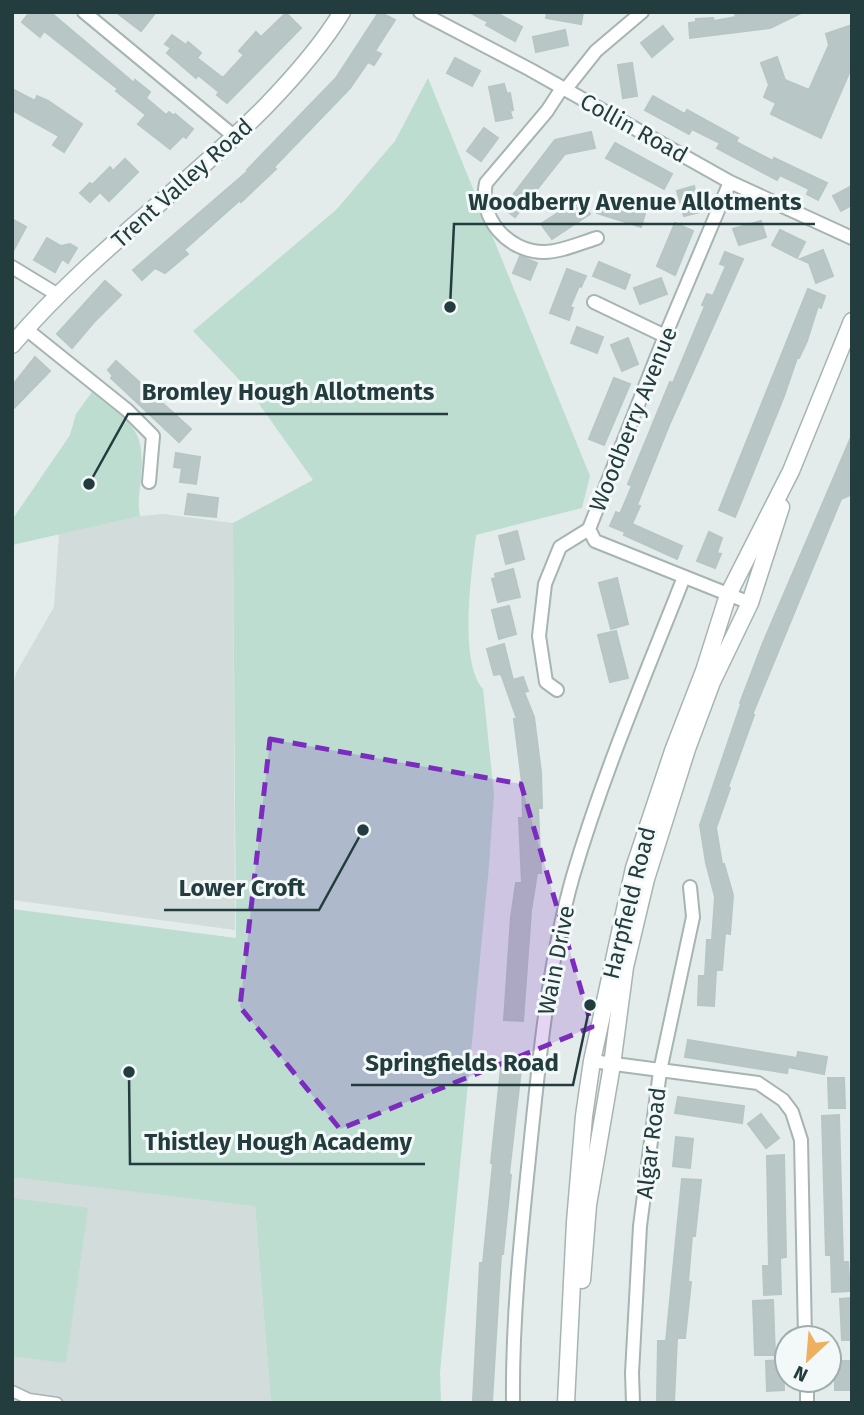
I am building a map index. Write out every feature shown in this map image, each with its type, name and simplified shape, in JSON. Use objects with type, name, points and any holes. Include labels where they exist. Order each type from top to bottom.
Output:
[{"type":"street","points":[[84,12],[235,137]]},
{"type":"street","name":"Trent Valley Road","points":[[12,345],[58,295],[235,137],[287,84],[329,35],[342,12]]},
{"type":"street","name":"Collin Road","points":[[420,12],[730,181],[852,238]]},
{"type":"street","points":[[597,238],[547,252],[530,251],[512,244],[492,224],[483,195],[486,183],[563,89],[596,51],[635,14]]},
{"type":"street","name":"Woodberry Avenue","points":[[730,181],[589,529],[595,541],[750,603]]},
{"type":"street","points":[[12,267],[58,295]]},
{"type":"street","points":[[594,302],[665,336]]},
{"type":"street","name":"Harpfield Road","points":[[566,1403],[575,1222],[592,1061],[634,868],[728,595],[791,471],[852,321]]},
{"type":"street","points":[[26,329],[127,410],[153,436],[149,482]]},
{"type":"street","name":"Harpfield Road","points":[[577,1403],[588,1205],[612,1065],[625,967],[646,879],[691,737],[712,682],[750,603],[764,566],[791,471]]},
{"type":"street","points":[[557,690],[546,682],[539,636],[545,584],[560,547],[589,529]]},
{"type":"street","name":"Wain Drive","points":[[513,1403],[520,1240],[541,1042],[554,965],[573,878],[606,775],[684,577]]},
{"type":"street","name":"Algar Road","points":[[632,1403],[640,1226],[660,1071],[694,917],[690,887]]},
{"type":"street","points":[[592,1061],[758,1083],[783,1100],[792,1112],[801,1140],[805,1324]]},
{"type":"street","points":[[12,1391],[29,1399],[57,1403]]},
{"type":"highlighted area","points":[[270,739],[521,784],[592,1027],[340,1129],[240,1007]]},
{"type":"shaded area","points":[[163,514],[233,523],[235,930],[12,900],[12,690],[16,673],[54,607],[59,534],[140,516]]},
{"type":"shaded area","points":[[12,909],[255,1206],[271,1403],[12,1403]]},
{"type":"green space","points":[[428,78],[590,476],[582,508],[476,535],[469,637],[475,676],[483,689],[494,794],[440,1372],[441,1403],[271,1403],[255,1206],[12,1177],[12,909],[236,938],[233,523],[313,480],[250,391],[193,331],[336,210],[395,141]]},
{"type":"green space","points":[[92,392],[125,419],[137,435],[142,460],[140,516],[12,545],[12,520],[70,435],[76,414]]},
{"type":"green space","points":[[12,1198],[88,1208],[66,1363],[12,1356]]},
{"type":"building","points":[[30,12],[50,12],[134,83],[135,80],[150,92],[146,98],[166,115],[169,112],[174,116],[175,114],[193,129],[186,138],[183,136],[170,149],[138,124],[146,115],[116,91],[118,89],[44,31],[40,37],[22,22]]},
{"type":"building","points":[[116,12],[156,12],[141,31]]},
{"type":"building","points":[[379,12],[395,20],[375,51],[381,54],[374,65],[368,62],[350,88],[274,167],[276,169],[184,250],[188,254],[165,273],[155,268],[142,280],[133,270],[248,171],[336,78]]},
{"type":"building","points":[[469,12],[495,12],[522,27],[515,41]]},
{"type":"building","points":[[547,12],[583,12],[581,24],[546,18]]},
{"type":"building","points":[[750,12],[803,12],[770,28],[690,38],[689,23],[696,22],[696,19],[713,18],[714,21]]},
{"type":"building","points":[[286,13],[301,28],[227,103],[217,95],[219,92],[198,75],[196,78],[167,53],[171,48],[165,44],[172,35],[186,45],[188,42],[201,53],[197,58],[223,78],[244,55],[239,51],[256,32],[261,37]]},
{"type":"building","points":[[852,25],[852,66],[821,138],[771,114],[776,103],[764,97],[769,85],[761,63],[777,57],[785,80],[809,90],[829,45],[826,34]]},
{"type":"building","points":[[663,26],[673,39],[652,57],[641,43]]},
{"type":"building","points":[[565,30],[568,45],[536,52],[533,37]]},
{"type":"building","points":[[455,58],[480,71],[472,86],[447,73]]},
{"type":"building","points":[[632,63],[637,96],[623,98],[618,65]]},
{"type":"building","points":[[504,84],[507,94],[510,93],[512,118],[496,121],[489,87]]},
{"type":"building","points":[[12,89],[35,101],[37,96],[48,101],[82,124],[64,152],[53,145],[59,136],[12,110]]},
{"type":"building","points":[[653,96],[685,114],[687,110],[738,138],[736,142],[773,161],[774,158],[827,183],[818,200],[807,194],[809,189],[780,175],[777,180],[717,148],[720,143],[692,129],[689,134],[645,110]]},
{"type":"building","points":[[484,128],[498,138],[481,161],[467,151]]},
{"type":"building","points":[[591,132],[595,148],[565,154],[515,217],[503,208],[555,140]]},
{"type":"building","points":[[615,143],[672,174],[664,189],[606,158]]},
{"type":"building","points":[[125,159],[138,172],[109,201],[100,192],[90,202],[80,193],[90,183],[92,185],[110,167],[113,171]]},
{"type":"building","points":[[694,186],[700,212],[684,216],[677,191]]},
{"type":"building","points":[[852,186],[852,205],[841,211],[833,196]]},
{"type":"building","points":[[602,197],[646,210],[641,227],[597,213]]},
{"type":"building","points":[[579,199],[590,214],[552,239],[541,224]]},
{"type":"building","points":[[12,219],[26,227],[12,253]]},
{"type":"building","points":[[761,221],[766,237],[739,245],[733,229]]},
{"type":"building","points":[[675,223],[693,231],[675,275],[657,266]]},
{"type":"building","points":[[780,230],[805,242],[797,258],[772,245]]},
{"type":"building","points":[[47,238],[61,246],[70,244],[77,248],[68,263],[62,259],[55,272],[34,260]]},
{"type":"building","points":[[823,250],[833,276],[816,283],[809,263],[800,259]]},
{"type":"building","points":[[725,252],[743,259],[670,423],[632,524],[682,546],[677,559],[610,526],[616,512],[620,514],[632,486],[628,484],[705,306],[702,305],[707,294],[713,296],[726,266],[720,264]]},
{"type":"building","points":[[520,256],[537,263],[530,280],[513,273]]},
{"type":"building","points":[[599,262],[630,275],[625,289],[593,276]]},
{"type":"building","points":[[567,269],[586,276],[570,307],[573,308],[569,320],[550,313]]},
{"type":"building","points":[[661,278],[667,294],[640,304],[634,288]]},
{"type":"building","points":[[105,281],[121,295],[72,348],[57,334]]},
{"type":"building","points":[[808,289],[825,296],[821,308],[818,306],[807,341],[797,358],[735,517],[719,510]]},
{"type":"building","points":[[577,327],[603,337],[597,353],[571,343]]},
{"type":"building","points":[[628,338],[638,364],[622,371],[611,345]]},
{"type":"building","points":[[35,357],[50,371],[12,410],[12,386]]},
{"type":"building","points":[[116,361],[191,429],[179,442],[111,378],[113,376],[108,370]]},
{"type":"building","points":[[614,378],[630,384],[604,445],[589,439]]},
{"type":"building","points":[[852,435],[852,474],[849,481],[852,490],[850,495],[841,499],[752,715],[716,828],[722,864],[733,895],[730,934],[725,933],[722,970],[716,970],[714,1006],[698,1005],[699,976],[705,976],[707,940],[712,940],[715,897],[700,825],[740,703],[763,643]]},
{"type":"building","points":[[176,453],[200,457],[196,484],[180,482],[182,468],[174,467]]},
{"type":"building","points":[[188,494],[218,498],[216,517],[185,514]]},
{"type":"building","points":[[517,531],[524,559],[506,564],[499,536]]},
{"type":"building","points":[[709,532],[722,538],[717,553],[721,554],[715,568],[697,561]]},
{"type":"building","points":[[513,569],[520,597],[498,602],[492,579],[496,578],[495,574]]},
{"type":"building","points":[[617,578],[628,624],[611,629],[599,583]]},
{"type":"building","points":[[509,606],[516,634],[499,639],[492,610]]},
{"type":"building","points":[[616,631],[628,678],[610,682],[598,635]]},
{"type":"building","points":[[504,644],[513,680],[523,677],[528,691],[524,692],[534,717],[541,772],[542,808],[538,808],[541,873],[537,873],[531,911],[523,1021],[504,1020],[511,917],[516,883],[522,883],[519,818],[523,818],[522,782],[514,719],[517,719],[501,674],[494,675],[487,649]]},
{"type":"building","points":[[688,1040],[797,1058],[798,1052],[827,1057],[824,1074],[788,1067],[787,1073],[685,1057]]},
{"type":"building","points":[[502,1058],[522,1061],[501,1254],[492,1402],[473,1401],[480,1263],[483,1263]]},
{"type":"building","points":[[828,1078],[844,1078],[845,1108],[829,1108]]},
{"type":"building","points":[[678,1097],[744,1106],[742,1123],[675,1113]]},
{"type":"building","points":[[761,1114],[779,1138],[766,1148],[748,1124]]},
{"type":"building","points":[[839,1115],[843,1262],[848,1262],[850,1291],[832,1292],[831,1255],[826,1255],[822,1116]]},
{"type":"building","points":[[676,1137],[693,1139],[690,1168],[673,1166]]},
{"type":"building","points":[[784,1155],[786,1257],[780,1258],[781,1294],[764,1295],[763,1266],[769,1266],[767,1156]]},
{"type":"building","points":[[682,1179],[701,1180],[695,1236],[692,1236],[688,1282],[691,1282],[685,1338],[677,1338],[674,1403],[657,1403],[658,1341],[666,1341]]},
{"type":"building","points":[[852,1298],[852,1340],[843,1340],[840,1299]]},
{"type":"building","points":[[773,1300],[773,1355],[755,1355],[753,1301]]},
{"type":"building","points":[[766,1361],[773,1361],[773,1391],[767,1391]]},
{"type":"building","points":[[843,1361],[852,1361],[852,1390],[843,1390]]},
{"type":"place","name":"Woodberry Avenue Allotments","points":[[450,307]]},
{"type":"place","name":"Bromley Hough Allotments","points":[[89,484]]},
{"type":"place","name":"Lower Croft","points":[[363,830]]},
{"type":"place","name":"Springfields Road","points":[[590,1005]]},
{"type":"place","name":"Thistley Hough Academy","points":[[129,1072]]}]
